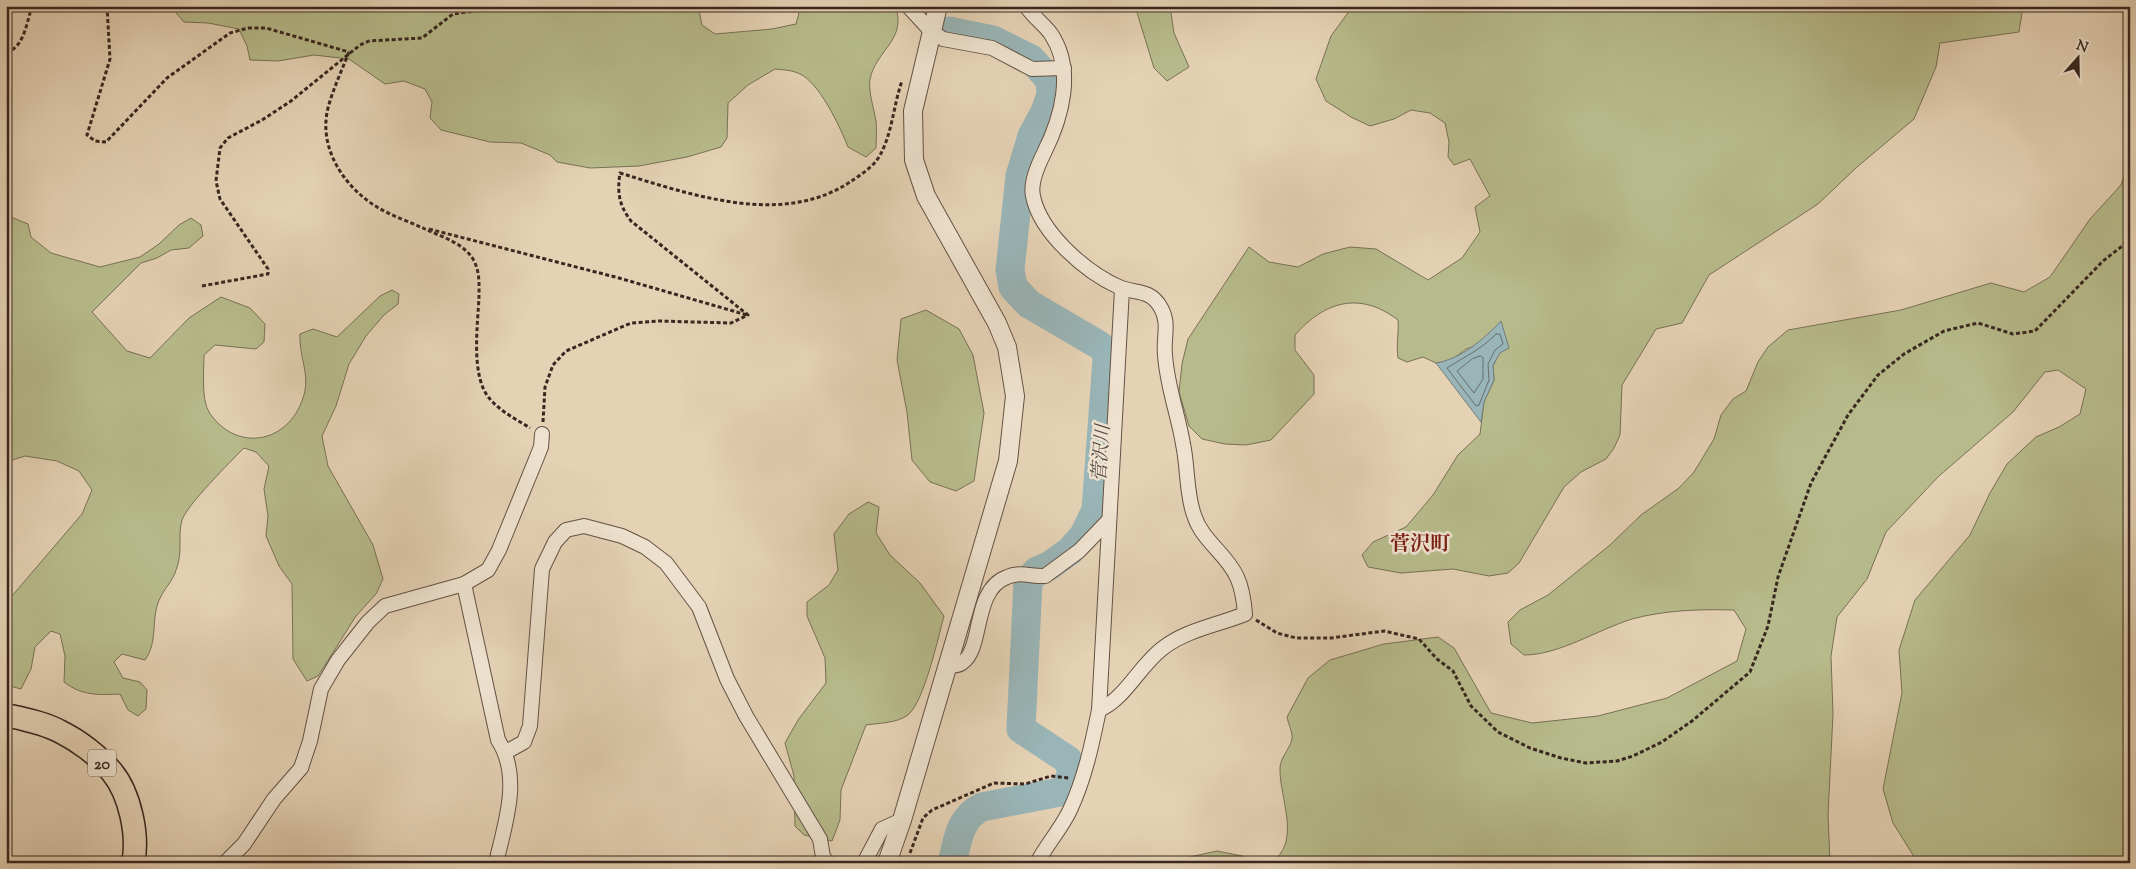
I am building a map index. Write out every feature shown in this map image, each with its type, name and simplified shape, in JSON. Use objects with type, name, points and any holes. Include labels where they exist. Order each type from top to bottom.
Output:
[{"type":"main road","name":"20","points":[[6,715],[60,731],[90,751],[113,773],[127,802],[136,834],[133,863]]},
{"type":"street","points":[[908,6],[931,31],[943,39],[992,48],[1032,69],[1057,68]]},
{"type":"street","points":[[887,863],[902,820],[1008,461],[1015,396],[1007,347],[997,323],[926,196],[914,160],[913,111],[938,6]]},
{"type":"street","points":[[1026,6],[1051,34],[1060,53],[1057,68],[1065,88],[1062,105],[1034,182],[1032,196],[1041,216],[1057,240],[1070,253],[1105,281],[1122,289],[1140,290],[1151,296],[1161,306],[1167,322],[1164,355],[1183,444],[1193,515],[1205,538],[1237,576],[1245,614],[1177,639],[1163,648],[1111,704],[1099,710]]},
{"type":"street","points":[[1037,863],[1070,811],[1090,759],[1099,710],[1122,289]]},
{"type":"street","points":[[225,863],[244,844],[274,799],[301,768],[310,741],[321,689],[338,660],[368,622],[385,606],[464,584],[488,570],[500,550],[541,447],[542,434]]},
{"type":"street","points":[[947,666],[960,665],[968,658],[986,596],[995,584],[1008,576],[1046,576],[1079,551],[1108,521]]},
{"type":"street","points":[[506,752],[524,742],[530,726],[542,569],[555,542],[566,530],[584,526],[622,536],[645,547],[666,563],[699,607],[731,686],[746,716],[820,839],[823,857],[828,863]]},
{"type":"street","points":[[464,584],[498,740],[506,752],[511,798],[496,863]]},
{"type":"street","points":[[864,863],[882,829],[902,820]]},
{"type":"path","points":[[6,52],[12,51],[20,44],[32,6]]},
{"type":"path","points":[[107,6],[110,59],[87,135],[95,141],[106,142],[167,78],[230,33],[248,28],[266,28],[349,52]]},
{"type":"path","points":[[202,286],[268,274],[268,269],[220,199],[216,181],[220,148],[228,138],[262,120],[290,101],[349,52],[369,41],[422,38],[453,14],[512,6]]},
{"type":"path","points":[[349,52],[328,108],[325,126],[328,144],[336,166],[347,182],[376,206],[458,245],[473,260],[480,283],[478,369],[481,385],[489,398],[506,414],[542,434],[545,387],[553,365],[566,351],[631,323],[659,321],[731,323],[748,315]]},
{"type":"path","points":[[748,315],[631,221],[622,209],[618,198],[620,173],[676,190],[727,201],[772,205],[803,202],[832,194],[876,162],[885,146],[895,101],[904,75]]},
{"type":"path","points":[[421,227],[619,278],[748,315]]},
{"type":"path","points":[[1245,614],[1277,633],[1296,638],[1331,638],[1384,631],[1419,639],[1437,659],[1453,671],[1471,706],[1498,732],[1530,748],[1561,758],[1586,763],[1618,762],[1633,756],[1662,742],[1692,721],[1750,672],[1768,626],[1778,578],[1811,483],[1848,415],[1878,375],[1904,354],[1944,331],[1978,324],[2013,334],[2035,332],[2103,261],[2130,240]]},
{"type":"path","points":[[908,858],[923,818],[932,810],[994,783],[1025,784],[1051,776],[1063,776]]},
{"type":"green space","points":[[170,6],[698,6],[702,25],[715,34],[772,29],[796,24],[801,6],[895,6],[898,17],[894,36],[878,60],[870,79],[870,94],[876,121],[876,148],[866,157],[848,147],[828,105],[814,85],[796,72],[775,69],[748,85],[728,103],[727,138],[721,147],[687,157],[639,166],[590,168],[557,162],[550,155],[521,143],[490,142],[441,130],[430,118],[432,102],[425,89],[404,81],[385,84],[349,59],[314,55],[278,61],[250,60],[247,46],[239,29],[208,23],[184,22]]},
{"type":"green space","points":[[1135,6],[1170,6],[1174,33],[1189,67],[1167,81],[1154,68]]},
{"type":"green space","points":[[1353,6],[2023,6],[2019,32],[1940,43],[1936,67],[1914,119],[1857,167],[1818,204],[1709,275],[1682,323],[1656,329],[1622,385],[1620,435],[1614,448],[1606,459],[1581,472],[1564,487],[1519,563],[1508,573],[1489,576],[1453,569],[1401,573],[1368,567],[1362,555],[1373,542],[1406,527],[1433,495],[1458,455],[1480,434],[1484,402],[1494,380],[1493,366],[1500,352],[1501,322],[1478,345],[1466,349],[1450,361],[1436,363],[1423,357],[1407,362],[1398,358],[1398,320],[1384,311],[1370,305],[1357,303],[1344,304],[1318,314],[1295,335],[1295,350],[1314,375],[1314,394],[1271,440],[1246,445],[1225,444],[1202,439],[1189,426],[1179,392],[1182,364],[1188,339],[1249,247],[1269,262],[1298,267],[1323,254],[1350,247],[1376,249],[1428,280],[1462,258],[1480,232],[1475,207],[1490,196],[1470,159],[1454,165],[1448,157],[1449,142],[1445,123],[1430,113],[1411,110],[1394,119],[1370,126],[1351,117],[1326,101],[1316,79],[1331,36]]},
{"type":"green space","points":[[2130,119],[2130,863],[1918,863],[1893,823],[1883,789],[1902,693],[1899,650],[1915,600],[1970,535],[1990,493],[2007,464],[2036,437],[2059,427],[2080,414],[2086,389],[2058,370],[2045,372],[2013,412],[1939,476],[1886,532],[1867,579],[1837,617],[1831,656],[1833,714],[1828,815],[1830,863],[1270,863],[1280,854],[1285,844],[1287,832],[1280,768],[1292,739],[1287,717],[1308,678],[1330,660],[1384,644],[1438,637],[1454,648],[1491,713],[1532,723],[1598,716],[1667,698],[1737,661],[1746,629],[1734,610],[1683,611],[1645,616],[1632,619],[1564,647],[1537,654],[1524,655],[1511,644],[1508,622],[1520,610],[1548,595],[1610,545],[1641,515],[1679,488],[1694,472],[1714,439],[1721,415],[1733,399],[1746,391],[1758,362],[1768,347],[1788,330],[1901,310],[1991,283],[2024,292],[2050,277],[2090,219],[2121,185],[2129,163],[2124,127]]},
{"type":"green space","points":[[6,215],[28,224],[31,237],[51,253],[100,267],[140,257],[159,244],[179,225],[191,218],[201,225],[203,236],[189,248],[171,250],[157,258],[141,263],[92,312],[127,351],[150,358],[189,318],[221,297],[250,308],[265,324],[264,342],[256,349],[215,345],[204,355],[204,392],[209,412],[220,425],[233,434],[247,438],[261,438],[274,433],[286,425],[296,413],[303,398],[306,382],[300,334],[313,329],[337,337],[380,296],[392,290],[399,294],[398,304],[384,315],[366,336],[349,364],[336,406],[322,436],[328,466],[373,545],[383,579],[376,594],[356,616],[318,676],[307,681],[293,659],[292,584],[279,566],[266,536],[268,516],[264,489],[269,466],[256,452],[244,448],[200,494],[182,520],[178,565],[157,606],[153,640],[149,654],[145,660],[122,654],[114,662],[123,678],[140,682],[147,690],[146,709],[138,716],[128,710],[120,694],[84,692],[64,682],[65,656],[60,634],[51,631],[35,647],[31,669],[21,689],[6,685],[6,603],[82,514],[92,490],[79,471],[57,461],[25,456],[6,462]]},
{"type":"green space","points":[[926,310],[959,329],[973,355],[984,413],[974,481],[956,491],[930,482],[912,460],[907,412],[897,360],[901,319]]},
{"type":"green space","points":[[868,502],[879,507],[876,533],[890,555],[920,583],[944,616],[930,669],[914,708],[908,715],[899,720],[866,725],[841,790],[840,820],[832,841],[804,835],[795,826],[794,776],[785,743],[798,720],[826,683],[825,658],[807,616],[807,602],[829,585],[838,570],[834,534],[849,514]]},
{"type":"green space","points":[[1217,851],[1242,856],[1254,863],[1179,863],[1185,858]]},
{"type":"water","points":[[1501,321],[1509,348],[1500,353],[1493,365],[1494,380],[1484,402],[1481,422],[1436,363],[1463,353],[1480,341]]},
{"type":"waterway","name":"菅沢川","points":[[949,31],[993,40],[1031,59],[1050,80],[1051,94],[1045,112],[1032,136],[1020,176],[1010,270],[1013,287],[1029,304],[1099,345],[1106,351],[1107,359],[1096,510],[1084,535],[1070,551],[1049,566],[1037,571],[1028,581],[1021,729],[1068,760],[1072,773],[1066,786],[1060,792],[982,807],[974,812],[964,823],[952,863]]},
{"type":"district","name":"菅沢町","points":[[1420,543]]}]
